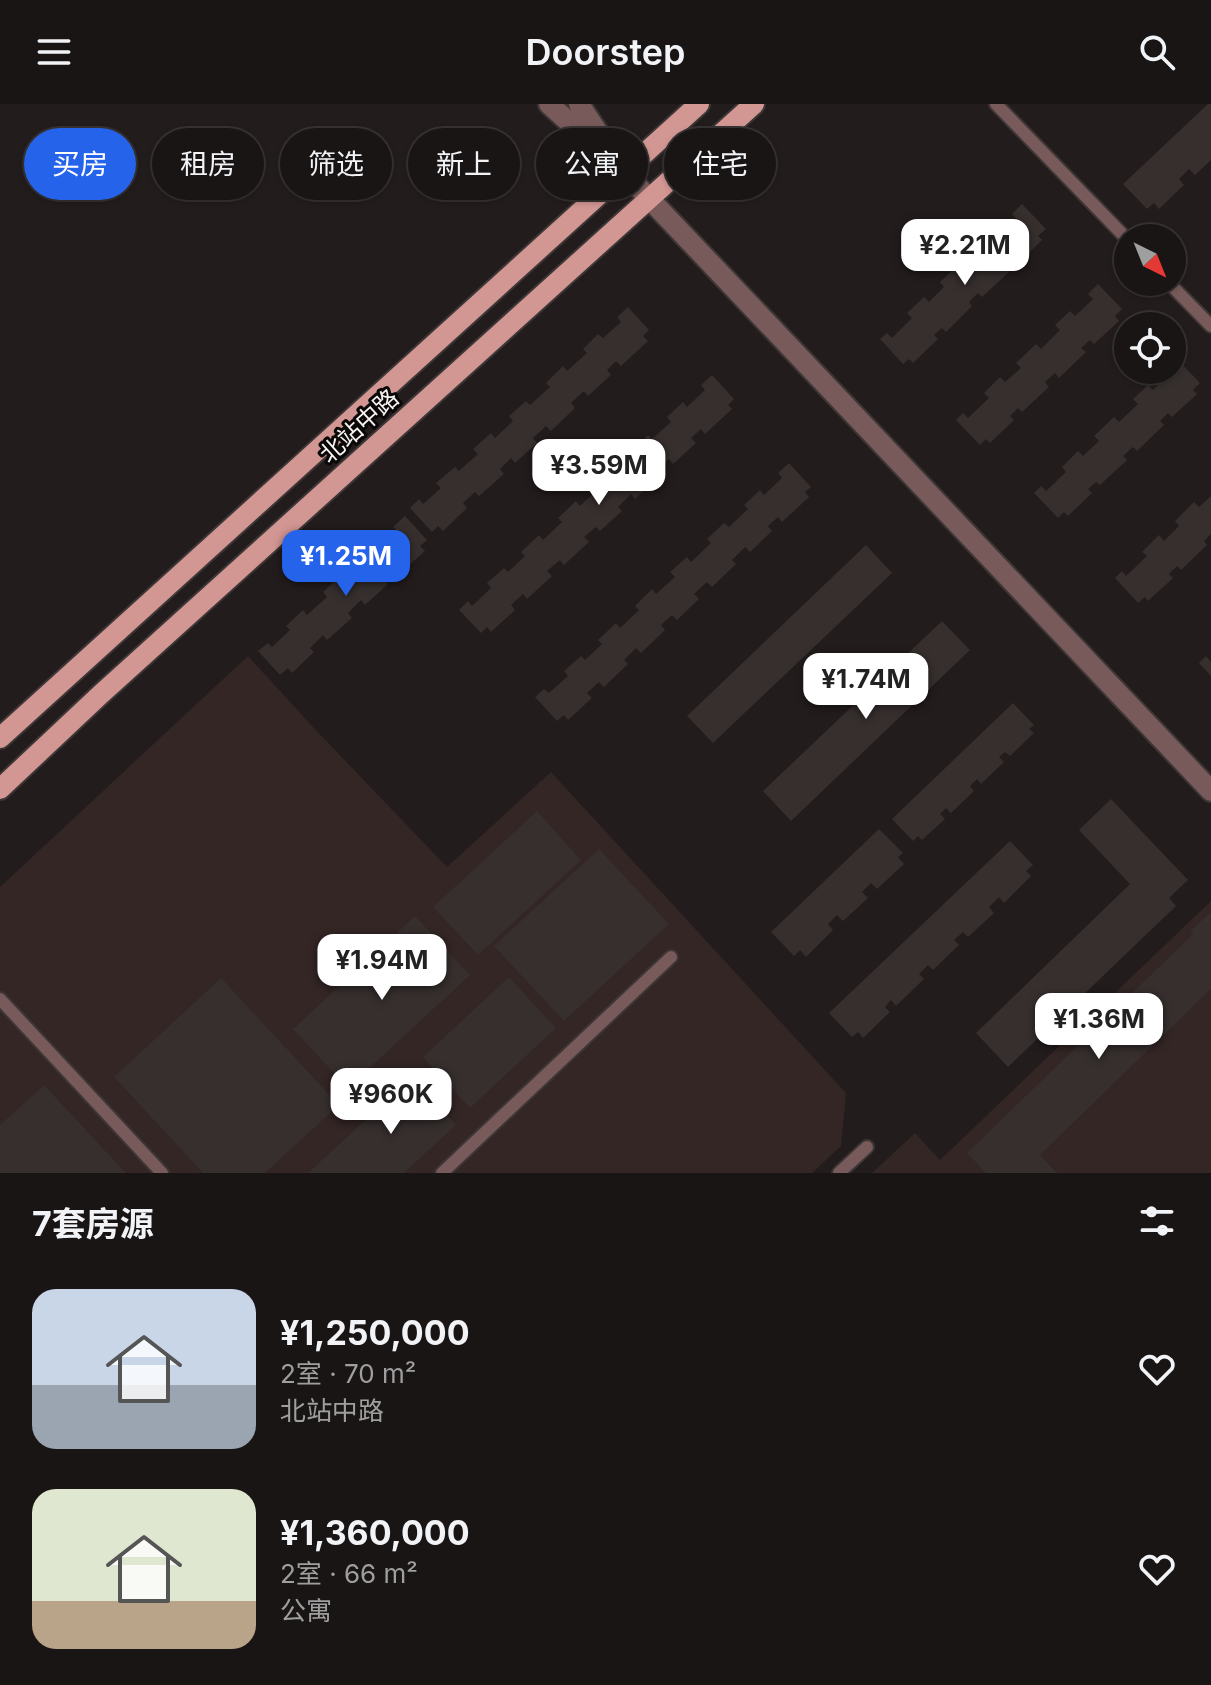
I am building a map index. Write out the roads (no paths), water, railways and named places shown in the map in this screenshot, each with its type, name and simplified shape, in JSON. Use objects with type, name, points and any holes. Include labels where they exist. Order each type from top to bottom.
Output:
[{"type":"main road","name":"北站中路","points":[[648,150],[699,104]]},
{"type":"main road","name":"北站中路","points":[[0,789],[101,694],[754,104]]},
{"type":"main road","name":"北站中路","points":[[0,738],[593,200]]},
{"type":"street","points":[[549,104],[575,128]]},
{"type":"street","points":[[579,104],[595,128]]},
{"type":"street","points":[[649,198],[1211,791]]},
{"type":"lane","points":[[996,104],[1114,226]]},
{"type":"lane","points":[[1182,296],[1211,326]]},
{"type":"lane","points":[[442,1173],[671,957]]},
{"type":"lane","points":[[0,999],[162,1173]]},
{"type":"lane","points":[[839,1173],[867,1147]]}]
